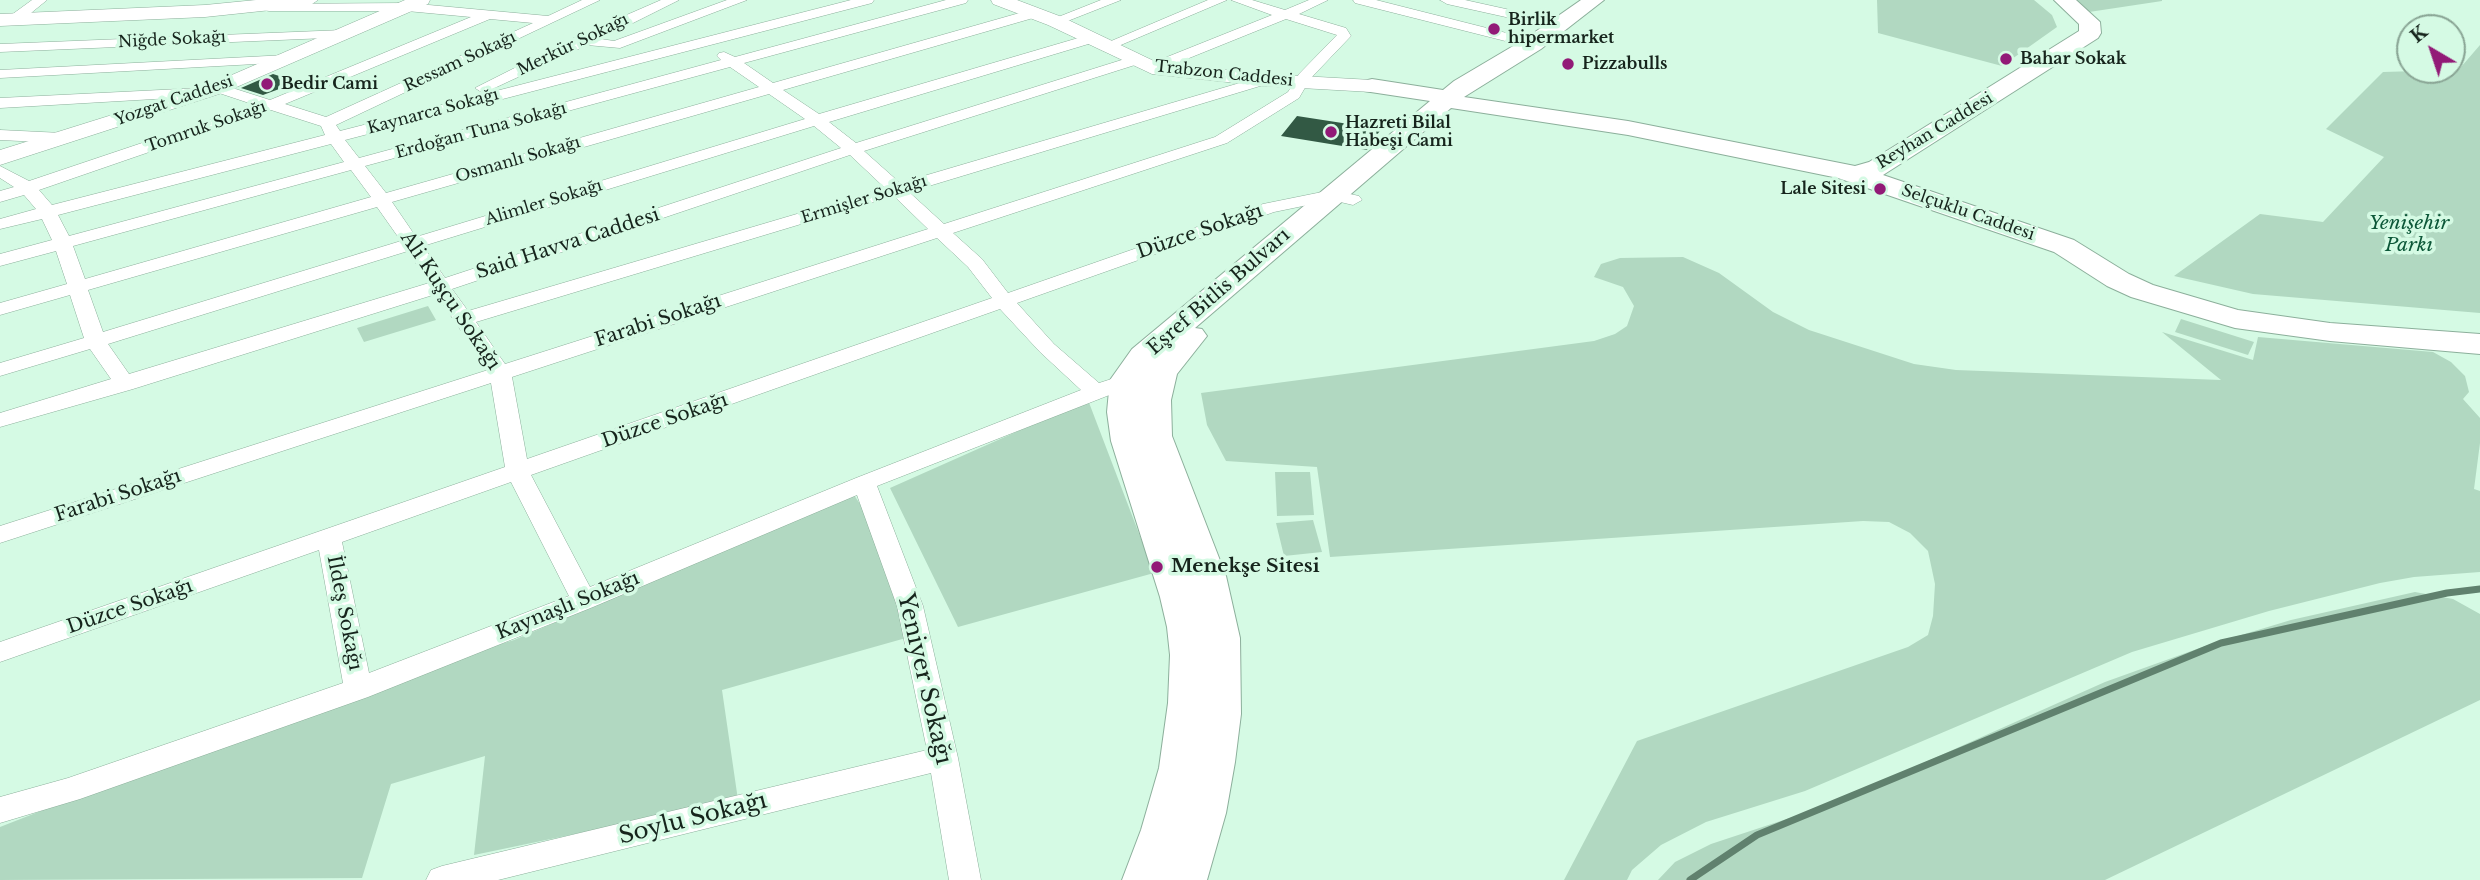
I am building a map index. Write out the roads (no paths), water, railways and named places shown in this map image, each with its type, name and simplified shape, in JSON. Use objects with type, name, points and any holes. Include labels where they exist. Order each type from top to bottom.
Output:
[{"type":"main road","points":[[7,20],[244,7],[309,0]]},
{"type":"main road","name":"Eşref Bitlis Bulvarı","points":[[1485,94],[1533,44],[1594,0]]},
{"type":"main road","name":"Eşref Bitlis Bulvarı","points":[[1111,386],[1143,356],[1342,197],[1485,94],[1594,0]]},
{"type":"main road","name":"Reyhan Caddesi","points":[[1873,164],[1954,105],[2071,29],[2072,20],[2050,0]]},
{"type":"main road","name":"Reyhan Caddesi","points":[[1873,164],[2090,33],[2089,22],[2064,0]]},
{"type":"main road","name":"Yozgat Caddesi","points":[[0,158],[209,90],[414,3]]},
{"type":"main road","name":"Trabzon Caddesi","points":[[1027,7],[1143,65],[1265,80],[1485,94]]},
{"type":"main road","points":[[1372,86],[1414,95],[1424,101],[1485,94]]},
{"type":"main road","name":"Selçuklu Caddesi","points":[[1485,94],[1628,128],[1873,164],[2064,246],[2118,280],[2169,302],[2235,319],[2316,331],[2480,344]]},
{"type":"main road","name":"Selçuklu Caddesi","points":[[1485,94],[1633,113],[1873,164],[2088,238],[2157,277],[2223,301],[2318,313],[2480,325]]},
{"type":"main road","name":"Eşref Bitlis Bulvarı","points":[[1182,880],[1202,813],[1212,762],[1220,671],[1219,638],[1206,576],[1155,436],[1157,388],[1161,373],[1182,345],[1342,197]]},
{"type":"main road","points":[[1111,386],[1124,412],[1129,441],[1180,597],[1188,627],[1191,655],[1190,703],[1182,768],[1165,830],[1147,880]]},
{"type":"street","points":[[7,20],[40,0]]},
{"type":"street","name":"Ressam Sokağı","points":[[331,130],[593,0]]},
{"type":"street","name":"Merkür Sokağı","points":[[436,110],[581,40],[672,0]]},
{"type":"street","points":[[581,40],[615,45],[740,0]]},
{"type":"street","name":"Kaynarca Sokağı","points":[[0,224],[331,130],[436,110],[867,0]]},
{"type":"street","name":"Erdoğan Tuna Sokağı","points":[[0,260],[961,0]]},
{"type":"street","name":"Osmanlı Sokağı","points":[[0,309],[768,89],[1027,7],[1114,0]]},
{"type":"street","name":"Alimler Sokağı","points":[[0,370],[817,120],[1097,43],[1220,0]]},
{"type":"street","points":[[1238,0],[1289,14]]},
{"type":"street","name":"Said Havva Caddesi","points":[[0,420],[441,286],[853,149],[1143,65],[1289,14],[1321,0]]},
{"type":"street","points":[[1360,0],[1533,44]]},
{"type":"street","points":[[1427,17],[1452,1],[1560,25]]},
{"type":"street","points":[[244,7],[414,3],[487,15],[551,20]]},
{"type":"street","points":[[108,98],[169,65],[200,39],[211,7]]},
{"type":"street","name":"Farabi Sokağı","points":[[0,535],[1221,140],[1294,95],[1301,83],[1343,39],[1345,34],[1289,14]]},
{"type":"street","name":"Tomruk Sokağı","points":[[0,197],[270,105],[487,15]]},
{"type":"street","name":"Niğde Sokağı","points":[[0,48],[344,34]]},
{"type":"street","points":[[705,41],[768,89],[817,120],[853,149],[975,263],[1003,300],[1047,348],[1111,386]]},
{"type":"street","points":[[0,74],[287,59]]},
{"type":"street","name":"Ermişler Sokağı","points":[[464,318],[1265,80]]},
{"type":"street","points":[[0,103],[209,90],[270,105],[331,130]]},
{"type":"street","name":"Ali Kuşçu Sokağı","points":[[331,130],[500,372],[518,472],[584,600]]},
{"type":"street","points":[[0,135],[62,138]]},
{"type":"street","points":[[0,171],[28,188],[47,211],[63,243],[96,342],[125,384]]},
{"type":"street","name":"Düzce Sokağı","points":[[0,653],[1269,208],[1342,197]]},
{"type":"street","name":"Kaynaşlı Sokağı","points":[[0,810],[69,790],[358,689],[584,600],[864,483],[1111,386]]},
{"type":"street","name":"Yeniyer Sokağı","points":[[864,483],[910,606],[943,758],[965,880]]},
{"type":"street","name":"İldeş Sokağı","points":[[330,537],[358,689]]},
{"type":"street","name":"Soylu Sokağı","points":[[442,880],[517,871],[943,758]]},
{"type":"waterway","points":[[1690,880],[1757,835],[2221,643],[2447,593],[2480,589]]},
{"type":"place","name":"Birlik hipermarket","points":[[1494,29]]},
{"type":"place","name":"Bahar Sokak","points":[[2006,59]]},
{"type":"place","name":"Pizzabulls","points":[[1568,64]]},
{"type":"place","name":"Bedir Cami","points":[[267,84]]},
{"type":"place","name":"Hazreti Bilal Habeşi Cami","points":[[1331,132]]},
{"type":"place","name":"Lale Sitesi","points":[[1880,189]]},
{"type":"place","name":"Menekşe Sitesi","points":[[1157,567]]},
{"type":"park label","name":"Yenişehir Parkı","points":[[2409,235]]}]
